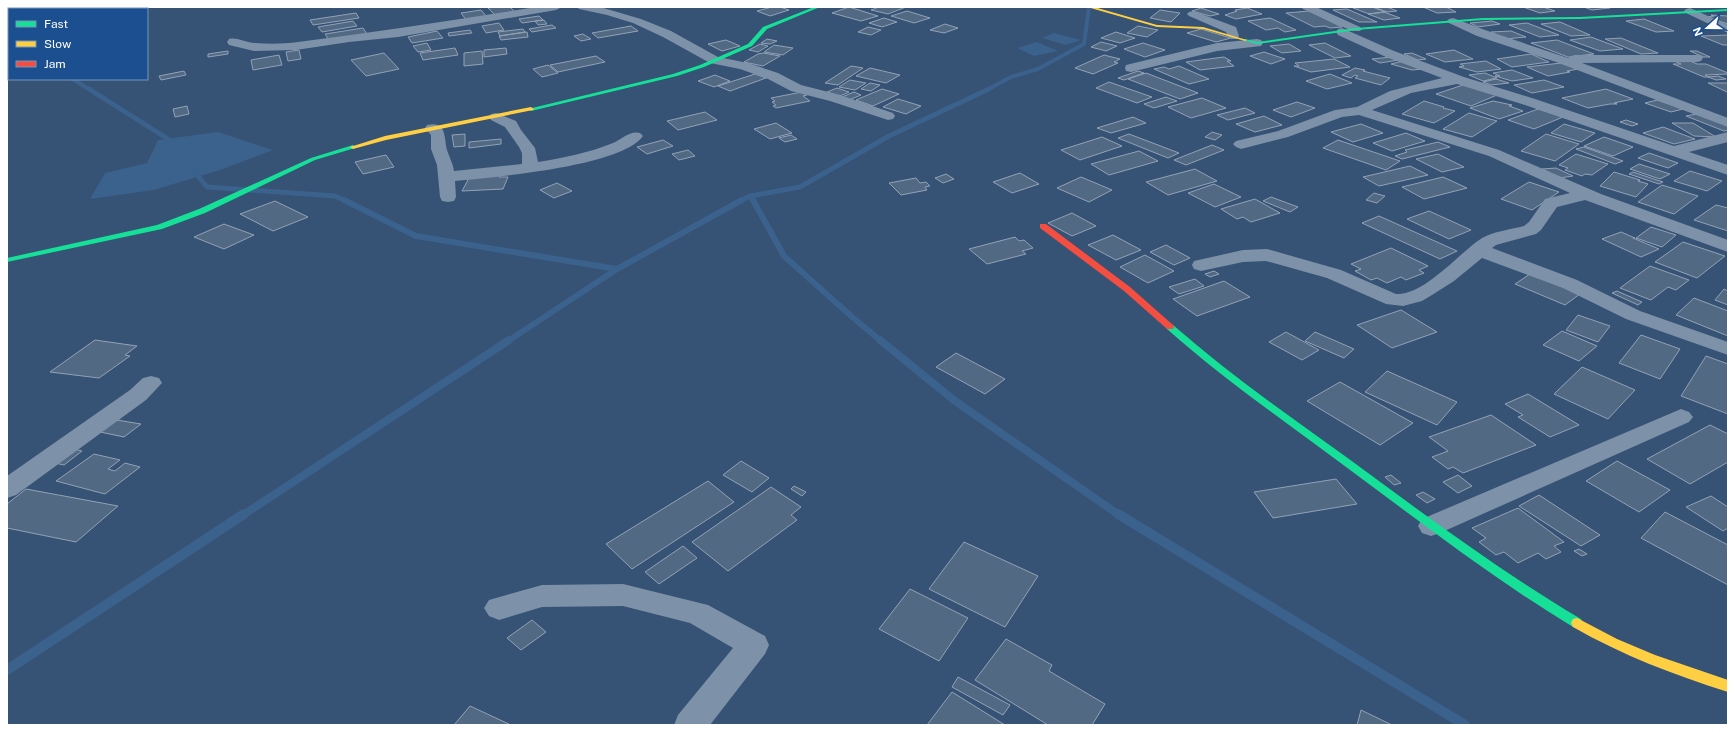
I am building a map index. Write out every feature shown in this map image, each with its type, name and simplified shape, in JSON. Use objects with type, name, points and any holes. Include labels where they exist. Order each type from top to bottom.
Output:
[{"type":"street","points":[[233,42],[254,47],[296,46],[349,38],[398,33],[556,7]]},
{"type":"street","points":[[583,7],[609,12],[637,21],[668,34],[714,60],[758,71],[773,76],[796,88],[835,98],[888,116]]},
{"type":"street","points":[[7,260],[159,227],[202,211],[313,159],[385,138],[496,117],[675,75],[741,50],[750,44],[765,28],[818,7]]},
{"type":"street","points":[[1307,7],[1356,29]]},
{"type":"street","points":[[1091,8],[1157,26],[1203,28],[1258,43]]},
{"type":"street","points":[[1131,68],[1217,47],[1258,43],[1356,29],[1453,21],[1580,18],[1728,10]]},
{"type":"street","points":[[1690,11],[1728,29]]},
{"type":"street","points":[[1193,14],[1232,30],[1233,36]]},
{"type":"street","points":[[1453,21],[1481,33],[1560,59],[1728,122]]},
{"type":"street","points":[[1342,32],[1390,54],[1460,80],[1530,102],[1728,170]]},
{"type":"street","points":[[1560,59],[1697,58]]},
{"type":"street","points":[[1360,112],[1375,102],[1423,85],[1460,80]]},
{"type":"street","points":[[1241,144],[1283,134],[1340,113],[1360,112],[1494,153],[1595,198],[1728,246]]},
{"type":"street","points":[[496,117],[512,124],[514,132],[526,144],[531,157],[529,168]]},
{"type":"street","points":[[432,128],[438,134],[439,149],[444,165],[448,197]]},
{"type":"street","points":[[446,178],[559,165],[598,154],[630,141],[635,136]]},
{"type":"street","points":[[1673,152],[1728,137]]},
{"type":"street","points":[[1201,265],[1243,256],[1267,255],[1334,274],[1393,300],[1404,301],[1414,297],[1451,274],[1490,241],[1530,230],[1535,226],[1551,203],[1587,194]]},
{"type":"street","points":[[1043,226],[1103,270],[1140,300],[1197,351],[1263,402],[1482,563],[1553,610],[1610,641],[1653,662],[1696,678],[1728,686]]},
{"type":"street","points":[[1479,250],[1570,284],[1633,315],[1728,349]]},
{"type":"street","points":[[7,489],[138,395],[151,383]]},
{"type":"street","points":[[1431,526],[1681,417]]},
{"type":"street","points":[[499,608],[542,596],[623,595],[698,613],[754,645],[690,725]]},
{"type":"water","points":[[1054,33],[1081,40],[1066,45],[1042,38]]},
{"type":"water","points":[[1037,42],[1058,51],[1034,56],[1017,48]]},
{"type":"water","points":[[218,132],[273,150],[220,170],[154,190],[90,199],[105,173],[147,163],[158,140]]},
{"type":"building","points":[[510,7],[515,12],[495,15],[488,8]]},
{"type":"building","points":[[772,7],[780,7],[789,10],[770,16],[757,11]]},
{"type":"building","points":[[849,7],[878,16],[861,21],[832,13]]},
{"type":"building","points":[[879,7],[906,7],[888,14],[871,10]]},
{"type":"building","points":[[1372,7],[1385,12],[1369,14],[1353,8]]},
{"type":"building","points":[[1374,7],[1387,7],[1397,11],[1387,12]]},
{"type":"building","points":[[1423,7],[1446,7],[1456,12],[1437,13]]},
{"type":"building","points":[[1523,7],[1543,7],[1555,11],[1540,13]]},
{"type":"building","points":[[1584,7],[1608,7],[1610,8],[1592,10]]},
{"type":"building","points":[[1201,8],[1219,14],[1210,16],[1192,11]]},
{"type":"building","points":[[1247,8],[1262,14],[1236,19],[1225,15],[1237,11],[1235,10]]},
{"type":"building","points":[[1347,9],[1377,22],[1359,22],[1333,10]]},
{"type":"building","points":[[481,10],[488,18],[467,21],[461,13]]},
{"type":"building","points":[[1160,10],[1180,13],[1171,22],[1150,18]]},
{"type":"building","points":[[907,11],[930,18],[914,23],[891,16]]},
{"type":"building","points":[[1309,11],[1342,27],[1314,27],[1286,13]]},
{"type":"building","points":[[1384,12],[1400,18],[1384,20],[1368,14]]},
{"type":"building","points":[[356,13],[359,18],[313,25],[310,20]]},
{"type":"building","points":[[1711,15],[1728,16],[1728,24],[1706,17],[1714,16]]},
{"type":"building","points":[[539,16],[543,20],[522,23],[519,19]]},
{"type":"building","points":[[884,18],[897,22],[882,27],[869,23]]},
{"type":"building","points":[[1270,18],[1296,30],[1285,32],[1278,28],[1266,30],[1248,21]]},
{"type":"building","points":[[1644,19],[1674,31],[1656,32],[1626,21]]},
{"type":"building","points":[[544,20],[547,24],[538,25],[535,21]]},
{"type":"building","points":[[353,21],[357,26],[322,32],[318,27]]},
{"type":"building","points":[[1492,21],[1500,24],[1478,27],[1470,23]]},
{"type":"building","points":[[1560,22],[1590,35],[1571,36],[1541,24]]},
{"type":"building","points":[[499,23],[504,30],[486,33],[482,26]]},
{"type":"building","points":[[1527,23],[1559,35],[1540,37],[1509,25]]},
{"type":"building","points":[[945,24],[958,28],[944,33],[930,30]]},
{"type":"building","points":[[552,25],[556,28],[532,32],[529,29]]},
{"type":"building","points":[[631,26],[638,31],[598,38],[592,33]]},
{"type":"building","points":[[1138,26],[1158,30],[1147,37],[1127,33]]},
{"type":"building","points":[[868,27],[881,30],[871,35],[858,32]]},
{"type":"building","points":[[363,28],[367,34],[329,40],[325,34]]},
{"type":"building","points":[[523,29],[525,32],[500,36],[498,32]]},
{"type":"building","points":[[1201,29],[1231,38],[1216,42],[1187,33]]},
{"type":"building","points":[[470,30],[472,33],[449,36],[448,33]]},
{"type":"building","points":[[437,31],[443,38],[412,43],[408,37]]},
{"type":"building","points":[[1511,31],[1526,37],[1505,39],[1491,32]]},
{"type":"building","points":[[527,32],[528,37],[501,40],[499,36]]},
{"type":"building","points":[[1116,32],[1135,38],[1120,43],[1101,38]]},
{"type":"building","points":[[583,34],[591,39],[581,41],[574,36]]},
{"type":"building","points":[[1728,35],[1728,45],[1723,45],[1701,36]]},
{"type":"building","points":[[1591,37],[1623,49],[1600,51],[1570,40]]},
{"type":"building","points":[[1621,38],[1658,53],[1641,54],[1605,39]]},
{"type":"building","points":[[767,39],[777,41],[770,44],[761,43]]},
{"type":"building","points":[[726,40],[740,46],[722,51],[708,44]]},
{"type":"building","points":[[1557,40],[1594,54],[1568,57],[1531,43]]},
{"type":"building","points":[[1101,42],[1117,46],[1106,51],[1091,47]]},
{"type":"building","points":[[427,43],[431,50],[418,52],[413,46]]},
{"type":"building","points":[[1143,43],[1165,50],[1145,57],[1124,49]]},
{"type":"building","points":[[1325,43],[1351,56],[1335,58],[1309,45]]},
{"type":"building","points":[[760,44],[768,46],[758,52],[749,50]]},
{"type":"building","points":[[1289,44],[1301,51],[1282,53],[1270,46]]},
{"type":"building","points":[[774,45],[793,48],[783,55],[764,52]]},
{"type":"building","points":[[455,48],[458,55],[423,60],[420,53]]},
{"type":"building","points":[[506,48],[507,54],[484,57],[484,50]]},
{"type":"building","points":[[299,50],[301,59],[288,61],[286,52]]},
{"type":"building","points":[[1454,50],[1473,59],[1445,62],[1426,54]]},
{"type":"building","points":[[228,51],[228,54],[208,57],[208,54]]},
{"type":"building","points":[[482,51],[483,64],[464,66],[464,53]]},
{"type":"building","points":[[1690,51],[1697,51],[1710,57],[1703,57]]},
{"type":"building","points":[[1264,52],[1285,59],[1271,64],[1250,56]]},
{"type":"building","points":[[384,53],[399,69],[366,76],[351,60]]},
{"type":"building","points":[[763,53],[780,56],[763,66],[744,62],[758,54]]},
{"type":"building","points":[[1412,53],[1426,59],[1418,60],[1404,54]]},
{"type":"building","points":[[1531,54],[1549,62],[1512,67],[1497,59]]},
{"type":"building","points":[[279,55],[282,65],[253,70],[251,60]]},
{"type":"building","points":[[1104,55],[1120,59],[1114,62],[1118,63],[1093,74],[1075,68]]},
{"type":"building","points":[[596,56],[605,62],[558,72],[550,65]]},
{"type":"building","points":[[1224,57],[1231,61],[1227,61],[1234,66],[1200,70],[1186,62]]},
{"type":"building","points":[[1391,57],[1399,60],[1380,63],[1372,59]]},
{"type":"building","points":[[1334,59],[1350,67],[1311,72],[1294,66],[1299,66],[1295,63]]},
{"type":"building","points":[[1688,60],[1697,64],[1706,64],[1728,74],[1705,75],[1709,77],[1704,77],[1673,64],[1681,64],[1674,61]]},
{"type":"building","points":[[1403,61],[1423,69],[1412,70],[1391,64]]},
{"type":"building","points":[[1486,61],[1501,69],[1477,72],[1459,67],[1464,66],[1460,64]]},
{"type":"building","points":[[1561,63],[1579,69],[1548,76],[1527,67]]},
{"type":"building","points":[[548,65],[558,73],[542,77],[533,69]]},
{"type":"building","points":[[851,66],[863,68],[838,85],[825,83]]},
{"type":"building","points":[[1179,66],[1209,79],[1189,84],[1154,69],[1164,67],[1169,69]]},
{"type":"building","points":[[870,68],[900,75],[886,83],[856,76]]},
{"type":"building","points":[[1355,68],[1390,78],[1381,85],[1355,78],[1358,76],[1355,75],[1351,78],[1342,75]]},
{"type":"building","points":[[1512,70],[1533,78],[1512,81],[1495,76],[1500,76],[1493,73]]},
{"type":"building","points":[[184,71],[186,75],[161,80],[159,76]]},
{"type":"building","points":[[1138,71],[1144,73],[1124,80],[1118,78]]},
{"type":"building","points":[[1146,73],[1198,93],[1180,99],[1128,79]]},
{"type":"building","points":[[1485,73],[1497,78],[1483,81],[1469,75]]},
{"type":"building","points":[[755,74],[766,78],[730,91],[718,86]]},
{"type":"building","points":[[1330,74],[1352,83],[1327,89],[1306,81]]},
{"type":"building","points":[[715,75],[730,81],[714,87],[698,81]]},
{"type":"building","points":[[1718,76],[1726,79],[1716,80],[1708,77]]},
{"type":"building","points":[[1496,79],[1509,83],[1491,85],[1483,82]]},
{"type":"building","points":[[850,80],[866,83],[855,90],[839,87]]},
{"type":"building","points":[[1544,80],[1564,87],[1532,93],[1514,85]]},
{"type":"building","points":[[1109,82],[1152,97],[1137,103],[1096,88]]},
{"type":"building","points":[[870,83],[880,85],[871,91],[861,89]]},
{"type":"building","points":[[1708,83],[1728,83],[1728,92],[1727,92]]},
{"type":"building","points":[[1463,85],[1497,95],[1471,106],[1436,94]]},
{"type":"building","points":[[837,88],[849,92],[840,96],[827,92]]},
{"type":"building","points":[[882,89],[899,94],[873,106],[856,100]]},
{"type":"building","points":[[1606,89],[1633,99],[1614,103],[1617,104],[1588,108],[1562,98]]},
{"type":"building","points":[[802,92],[807,95],[803,96],[810,101],[776,108],[773,106],[776,105],[772,102],[775,101],[771,98]]},
{"type":"building","points":[[854,92],[861,95],[849,100],[842,97]]},
{"type":"building","points":[[1166,97],[1177,101],[1154,108],[1144,104]]},
{"type":"building","points":[[1202,98],[1226,108],[1191,118],[1168,107]]},
{"type":"building","points":[[898,99],[921,106],[906,114],[883,107]]},
{"type":"building","points":[[1657,100],[1683,109],[1671,112],[1645,103]]},
{"type":"building","points":[[1424,101],[1455,111],[1434,123],[1402,114]]},
{"type":"building","points":[[1493,101],[1512,105],[1509,106],[1523,111],[1499,119],[1470,108]]},
{"type":"building","points":[[1297,102],[1315,108],[1291,117],[1273,110]]},
{"type":"building","points":[[187,106],[189,114],[175,117],[173,109]]},
{"type":"building","points":[[1245,108],[1255,113],[1228,120],[1217,115]]},
{"type":"building","points":[[1538,109],[1563,117],[1534,129],[1508,120]]},
{"type":"building","points":[[705,112],[717,120],[678,130],[667,121]]},
{"type":"building","points":[[1469,113],[1497,121],[1472,137],[1443,129]]},
{"type":"building","points":[[1702,113],[1728,123],[1728,130],[1724,131],[1686,116]]},
{"type":"building","points":[[1264,116],[1282,125],[1255,132],[1236,124]]},
{"type":"building","points":[[1133,117],[1146,123],[1111,133],[1097,128]]},
{"type":"building","points":[[1626,120],[1638,124],[1632,126],[1620,122]]},
{"type":"building","points":[[776,123],[792,133],[770,139],[754,129]]},
{"type":"building","points":[[1672,123],[1693,123],[1716,137],[1694,136]]},
{"type":"building","points":[[1361,124],[1383,133],[1353,142],[1331,132]]},
{"type":"building","points":[[1564,124],[1595,133],[1581,142],[1551,133]]},
{"type":"building","points":[[1663,127],[1695,139],[1674,144],[1643,133]]},
{"type":"building","points":[[1212,132],[1222,135],[1215,140],[1205,137]]},
{"type":"building","points":[[1406,133],[1425,141],[1392,151],[1373,143]]},
{"type":"building","points":[[465,134],[465,146],[454,147],[452,135]]},
{"type":"building","points":[[1129,134],[1179,153],[1168,158],[1118,138]]},
{"type":"building","points":[[1546,134],[1579,144],[1555,161],[1521,151]]},
{"type":"building","points":[[791,135],[797,139],[785,142],[779,138]]},
{"type":"building","points":[[1102,137],[1122,146],[1080,160],[1061,150]]},
{"type":"building","points":[[1604,137],[1633,147],[1613,156],[1584,146]]},
{"type":"building","points":[[501,139],[501,144],[469,148],[469,142]]},
{"type":"building","points":[[663,140],[673,146],[647,154],[637,147]]},
{"type":"building","points":[[1338,140],[1400,161],[1386,170],[1323,148]]},
{"type":"building","points":[[1438,142],[1450,147],[1402,159],[1395,156],[1407,152],[1405,150]]},
{"type":"building","points":[[1212,145],[1224,150],[1186,165],[1174,160]]},
{"type":"building","points":[[1584,147],[1623,161],[1615,164],[1576,149]]},
{"type":"building","points":[[688,150],[695,156],[679,160],[672,154]]},
{"type":"building","points":[[1139,151],[1158,161],[1109,175],[1091,164]]},
{"type":"building","points":[[1649,153],[1678,163],[1668,168],[1638,158]]},
{"type":"building","points":[[1438,154],[1464,167],[1442,172],[1416,159]]},
{"type":"building","points":[[1576,154],[1608,164],[1592,175],[1585,174],[1582,176],[1565,170],[1568,168],[1559,165]]},
{"type":"building","points":[[386,155],[394,167],[363,174],[355,162]]},
{"type":"building","points":[[1639,164],[1670,174],[1660,179],[1630,169]]},
{"type":"building","points":[[1410,166],[1428,175],[1379,186],[1363,177]]},
{"type":"building","points":[[1556,168],[1573,176],[1559,178],[1542,169]]},
{"type":"building","points":[[1195,169],[1217,181],[1168,195],[1146,182]]},
{"type":"building","points":[[1690,171],[1722,181],[1707,191],[1674,181]]},
{"type":"building","points":[[1614,172],[1648,184],[1636,197],[1600,186]]},
{"type":"building","points":[[1633,172],[1663,182],[1659,184],[1629,174]]},
{"type":"building","points":[[1020,173],[1039,184],[1012,193],[993,182]]},
{"type":"building","points":[[946,174],[954,179],[943,183],[935,178]]},
{"type":"building","points":[[501,175],[499,177],[508,177],[503,189],[462,191],[469,178]]},
{"type":"building","points":[[1081,177],[1112,190],[1089,202],[1057,188]]},
{"type":"building","points":[[1443,177],[1467,188],[1424,199],[1402,187]]},
{"type":"building","points":[[916,178],[920,183],[926,182],[930,186],[925,187],[927,190],[901,195],[889,183]]},
{"type":"building","points":[[1529,182],[1559,192],[1532,210],[1501,199]]},
{"type":"building","points":[[557,183],[572,191],[554,198],[540,190]]},
{"type":"building","points":[[1214,184],[1241,197],[1215,207],[1188,193]]},
{"type":"building","points":[[1662,185],[1698,196],[1674,214],[1638,202]]},
{"type":"building","points":[[1374,193],[1385,196],[1377,203],[1366,200]]},
{"type":"building","points":[[1271,197],[1298,207],[1290,212],[1263,201]]},
{"type":"building","points":[[1255,199],[1280,213],[1251,222],[1243,217],[1237,219],[1221,209]]},
{"type":"building","points":[[275,201],[308,217],[273,231],[240,214]]},
{"type":"building","points":[[1716,205],[1728,208],[1728,231],[1694,220]]},
{"type":"building","points":[[1429,211],[1471,230],[1449,239],[1407,219]]},
{"type":"building","points":[[1072,213],[1096,226],[1072,236],[1048,223]]},
{"type":"building","points":[[1379,216],[1457,251],[1440,259],[1362,223]]},
{"type":"building","points":[[224,224],[254,235],[224,249],[194,237]]},
{"type":"building","points":[[1651,227],[1676,235],[1662,247],[1636,238]]},
{"type":"building","points":[[1621,232],[1659,249],[1641,257],[1602,239]]},
{"type":"building","points":[[1113,235],[1141,250],[1116,260],[1088,245]]},
{"type":"building","points":[[1015,237],[1019,241],[1024,240],[1033,248],[1022,251],[1026,254],[987,264],[969,249]]},
{"type":"building","points":[[1683,242],[1725,256],[1697,278],[1655,262]]},
{"type":"building","points":[[1166,245],[1190,258],[1174,265],[1150,252]]},
{"type":"building","points":[[1391,248],[1428,266],[1419,270],[1424,273],[1406,280],[1401,277],[1387,283],[1377,278],[1371,280],[1355,271],[1361,269],[1351,264]]},
{"type":"building","points":[[1145,255],[1174,271],[1148,283],[1120,267]]},
{"type":"building","points":[[1650,266],[1689,280],[1676,290],[1668,287],[1651,300],[1620,288]]},
{"type":"building","points":[[1214,271],[1219,274],[1210,277],[1205,274]]},
{"type":"building","points":[[1530,274],[1580,294],[1565,305],[1515,284]]},
{"type":"building","points":[[1195,279],[1204,286],[1179,294],[1169,287]]},
{"type":"building","points":[[1224,281],[1250,297],[1197,316],[1173,299]]},
{"type":"building","points":[[1724,289],[1728,291],[1728,305],[1715,300]]},
{"type":"building","points":[[1617,291],[1642,302],[1638,305],[1612,293]]},
{"type":"building","points":[[1694,298],[1728,311],[1728,336],[1676,315]]},
{"type":"building","points":[[1401,310],[1437,332],[1392,348],[1357,325]]},
{"type":"building","points":[[1578,315],[1610,326],[1598,342],[1566,330]]},
{"type":"building","points":[[1562,331],[1597,346],[1579,361],[1543,345]]},
{"type":"building","points":[[1286,332],[1319,350],[1302,360],[1269,342]]},
{"type":"building","points":[[1315,332],[1354,349],[1344,358],[1305,341]]},
{"type":"building","points":[[1641,335],[1680,349],[1660,379],[1619,363]]},
{"type":"building","points":[[95,340],[137,346],[125,355],[130,356],[99,378],[50,372]]},
{"type":"building","points":[[956,353],[1005,379],[985,394],[936,367]]},
{"type":"building","points":[[1706,356],[1728,364],[1728,414],[1681,396]]},
{"type":"building","points":[[1582,367],[1635,390],[1608,419],[1554,394]]},
{"type":"building","points":[[1387,371],[1457,402],[1437,425],[1365,392]]},
{"type":"building","points":[[1340,382],[1413,423],[1380,445],[1307,401]]},
{"type":"building","points":[[1528,394],[1579,425],[1550,437],[1518,417],[1523,415],[1505,404]]},
{"type":"building","points":[[1491,415],[1536,445],[1463,473],[1453,467],[1448,469],[1432,457],[1448,451],[1429,437]]},
{"type":"building","points":[[117,420],[141,424],[124,437],[100,432]]},
{"type":"building","points":[[1710,425],[1728,434],[1728,462],[1690,484],[1647,459]]},
{"type":"building","points":[[74,449],[82,451],[64,465],[55,463]]},
{"type":"building","points":[[94,454],[120,460],[108,469],[115,471],[125,463],[140,467],[105,494],[56,481]]},
{"type":"building","points":[[741,461],[769,478],[752,492],[723,475]]},
{"type":"building","points":[[1617,461],[1670,490],[1639,512],[1586,481]]},
{"type":"building","points":[[1391,475],[1401,483],[1394,485],[1385,477]]},
{"type":"building","points":[[1458,475],[1472,486],[1458,493],[1443,482]]},
{"type":"building","points":[[1336,479],[1357,504],[1273,518],[1254,492]]},
{"type":"building","points":[[708,481],[734,502],[632,569],[606,544]]},
{"type":"building","points":[[794,486],[806,492],[802,496],[791,489]]},
{"type":"building","points":[[771,487],[801,507],[791,515],[797,520],[728,571],[692,542]]},
{"type":"building","points":[[26,489],[118,506],[76,542],[7,528],[7,504]]},
{"type":"building","points":[[1423,492],[1435,499],[1427,503],[1416,495]]},
{"type":"building","points":[[1539,495],[1600,535],[1581,546],[1519,506]]},
{"type":"building","points":[[1711,496],[1728,507],[1728,528],[1723,531],[1686,507]]},
{"type":"building","points":[[1518,508],[1564,542],[1554,546],[1561,552],[1546,559],[1538,553],[1518,563],[1504,552],[1496,555],[1479,542],[1486,538],[1472,528]]},
{"type":"building","points":[[1665,512],[1728,545],[1728,585],[1641,538]]},
{"type":"building","points":[[964,542],[1038,576],[1005,627],[929,589]]},
{"type":"building","points":[[683,546],[697,558],[659,584],[645,572]]},
{"type":"building","points":[[1579,549],[1587,554],[1582,556],[1574,551]]},
{"type":"building","points":[[910,589],[968,618],[939,661],[879,629]]},
{"type":"building","points":[[532,620],[546,632],[521,650],[507,638]]},
{"type":"building","points":[[1006,639],[1052,665],[1049,671],[1105,704],[1092,725],[1048,725],[975,680]]},
{"type":"building","points":[[958,677],[1010,705],[1003,715],[952,687]]},
{"type":"building","points":[[952,692],[1005,725],[927,725]]},
{"type":"building","points":[[470,706],[511,725],[454,725]]},
{"type":"building","points":[[1361,710],[1392,725],[1357,725]]},
{"type":"waterway","points":[[988,90],[1011,77],[1038,69],[1084,44],[1089,7]]},
{"type":"waterway","points":[[75,80],[90,90]]},
{"type":"waterway","points":[[89,89],[168,139],[172,145]]},
{"type":"waterway","points":[[750,196],[800,187],[889,136],[988,90]]},
{"type":"waterway","points":[[193,170],[207,187],[335,196],[346,201]]},
{"type":"waterway","points":[[742,200],[750,196]]},
{"type":"waterway","points":[[750,196],[753,201]]},
{"type":"waterway","points":[[617,269],[742,200]]},
{"type":"waterway","points":[[753,200],[784,256],[881,341]]},
{"type":"waterway","points":[[346,201],[416,236],[617,269]]},
{"type":"waterway","points":[[508,341],[617,269]]},
{"type":"waterway","points":[[243,515],[509,340]]},
{"type":"waterway","points":[[880,340],[955,401],[1119,515]]},
{"type":"waterway","points":[[7,670],[244,514]]},
{"type":"waterway","points":[[1118,514],[1465,725]]},
{"type":"traffic: fast","points":[[531,109],[675,75],[702,66],[750,45],[765,28],[818,7]]},
{"type":"traffic: fast","points":[[1245,40],[1257,43],[1356,29],[1483,19],[1580,18],[1728,10]]},
{"type":"traffic: fast","points":[[7,260],[159,227],[202,211],[313,159],[353,147]]},
{"type":"traffic: fast","points":[[1170,327],[1234,380],[1430,525],[1517,586],[1577,623]]},
{"type":"traffic: slow","points":[[1089,7],[1157,26],[1203,28],[1245,40]]},
{"type":"traffic: slow","points":[[353,147],[385,138],[531,109]]},
{"type":"traffic: slow","points":[[1577,623],[1631,651],[1650,659],[1728,686]]},
{"type":"traffic: jam","points":[[1043,226],[1127,289],[1170,327]]}]
